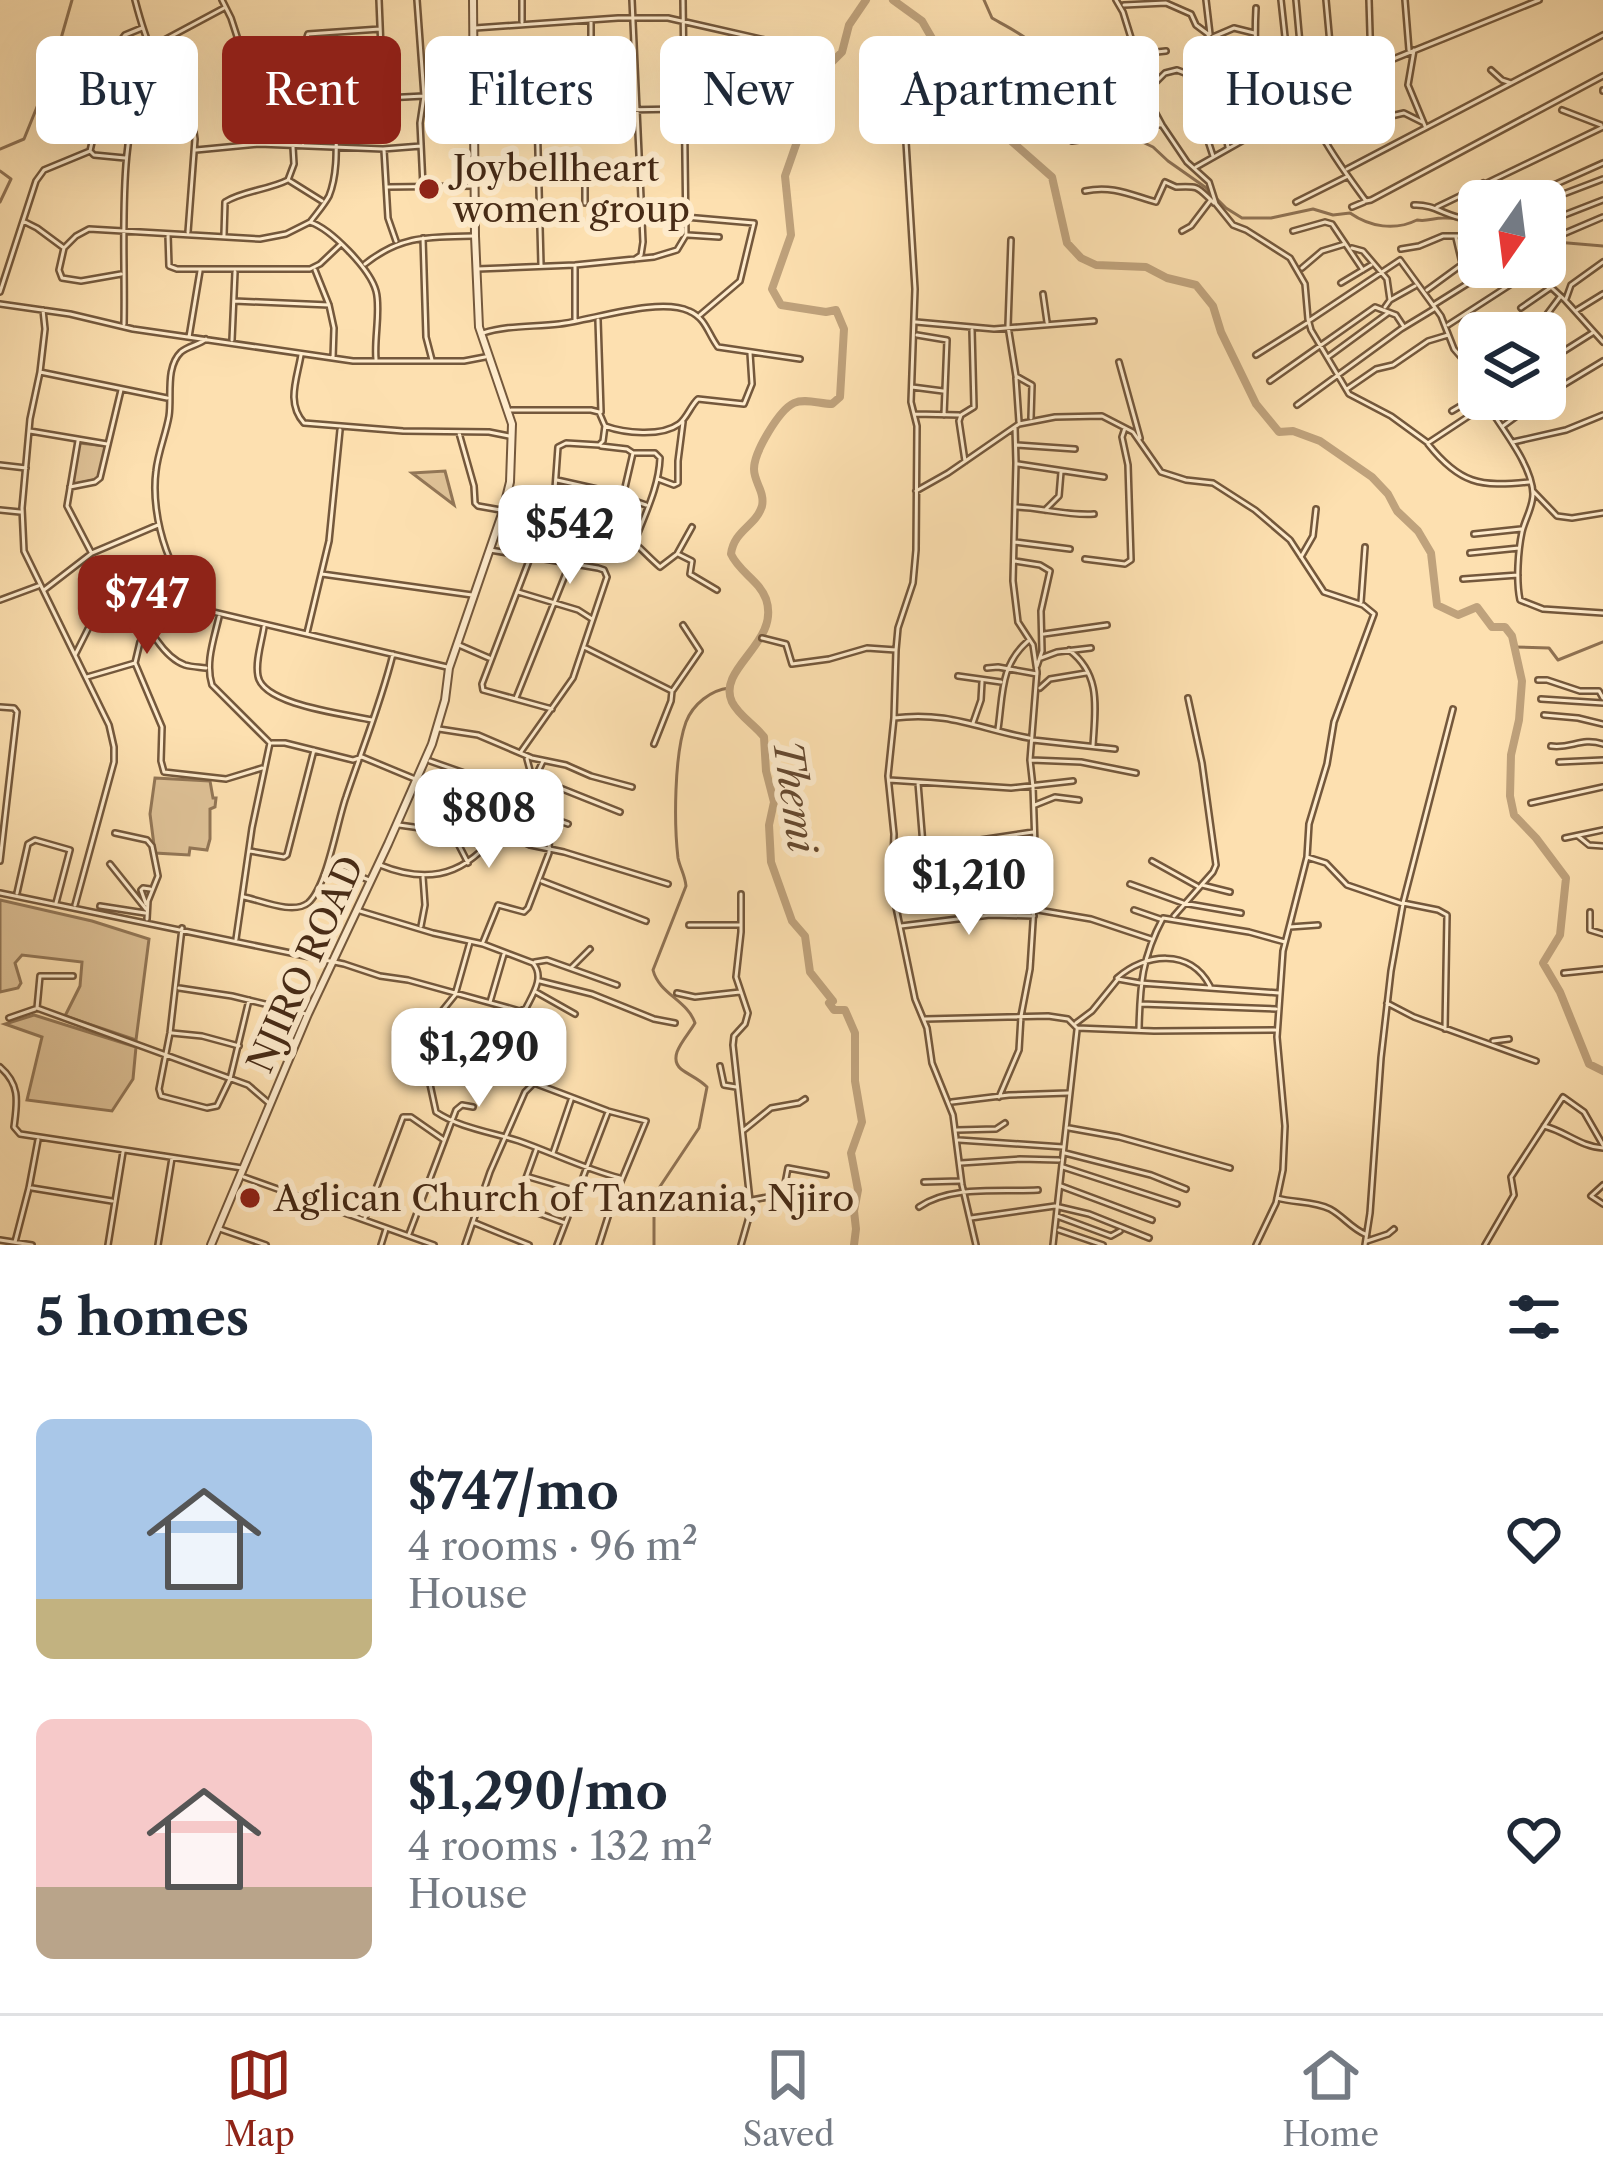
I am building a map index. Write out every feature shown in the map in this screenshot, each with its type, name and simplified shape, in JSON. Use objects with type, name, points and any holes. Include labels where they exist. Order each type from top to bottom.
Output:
[{"type":"street","points":[[135,0],[146,36]]},
{"type":"street","points":[[222,0],[236,36]]},
{"type":"street","points":[[379,0],[380,36]]},
{"type":"street","points":[[417,0],[424,96],[420,123],[423,186]]},
{"type":"street","name":"NJIRO ROAD","points":[[473,0],[474,36]]},
{"type":"street","points":[[522,0],[522,26]]},
{"type":"street","points":[[632,0],[643,242],[635,259]]},
{"type":"street","points":[[683,0],[683,36]]},
{"type":"street","points":[[1206,0],[1210,36]]},
{"type":"street","points":[[1281,0],[1285,36]]},
{"type":"street","points":[[1296,0],[1300,36]]},
{"type":"street","points":[[1326,0],[1329,36]]},
{"type":"street","points":[[1369,0],[1370,36]]},
{"type":"street","points":[[1405,0],[1412,51],[1408,85],[1425,125]]},
{"type":"street","points":[[1395,58],[1538,0]]},
{"type":"street","points":[[1130,36],[1118,3],[1171,4],[1191,14],[1206,36]]},
{"type":"street","points":[[171,36],[225,7]]},
{"type":"street","points":[[1218,36],[1234,28],[1256,33],[1256,8]]},
{"type":"street","points":[[474,28],[668,18],[744,36]]},
{"type":"street","points":[[591,20],[591,36]]},
{"type":"street","points":[[90,151],[119,43],[142,28]]},
{"type":"street","points":[[307,36],[380,29]]},
{"type":"street","points":[[1296,202],[1425,125],[1603,35]]},
{"type":"street","points":[[1159,52],[1166,52]]},
{"type":"street","points":[[1491,70],[1513,83]]},
{"type":"street","points":[[1352,207],[1603,76]]},
{"type":"street","points":[[401,97],[424,96]]},
{"type":"street","points":[[636,110],[660,110]]},
{"type":"street","points":[[1562,110],[1603,126]]},
{"type":"street","points":[[1395,115],[1404,113],[1425,125]]},
{"type":"street","points":[[1159,120],[1193,168],[1209,182],[1213,202]]},
{"type":"street","points":[[1489,180],[1603,126]]},
{"type":"street","points":[[124,328],[128,144]]},
{"type":"street","points":[[188,234],[194,144]]},
{"type":"street","points":[[194,151],[251,144],[421,146]]},
{"type":"street","name":"NJIRO ROAD","points":[[211,1245],[308,1014],[426,759],[456,644],[503,511],[514,437],[480,333],[475,144]]},
{"type":"street","points":[[538,144],[541,266]]},
{"type":"street","points":[[476,269],[575,265],[673,252],[686,235],[686,144]]},
{"type":"street","points":[[906,144],[915,275],[915,572],[896,650],[888,779],[894,834],[892,888],[934,1072],[950,1103],[976,1245]]},
{"type":"street","points":[[1210,144],[1214,157]]},
{"type":"street","points":[[1227,144],[1228,149]]},
{"type":"street","points":[[1193,168],[1236,144]]},
{"type":"street","points":[[1327,144],[1366,200]]},
{"type":"street","points":[[224,237],[225,202],[288,180],[294,164],[292,146]]},
{"type":"street","points":[[124,273],[81,281],[65,280],[59,270],[64,248],[86,230],[270,238],[293,232],[310,222],[325,202],[336,146]]},
{"type":"street","points":[[383,148],[388,218],[397,243]]},
{"type":"street","points":[[90,151],[126,159]]},
{"type":"street","points":[[0,292],[21,221],[42,172],[90,151]]},
{"type":"street","points":[[1565,180],[1603,163]]},
{"type":"street","points":[[538,169],[641,166]]},
{"type":"street","points":[[584,168],[585,203]]},
{"type":"street","points":[[1566,193],[1603,179]]},
{"type":"street","points":[[288,180],[325,202]]},
{"type":"street","points":[[1085,191],[1134,193],[1156,202],[1166,182],[1196,187],[1233,225],[1280,249],[1299,270],[1307,290],[1308,321],[1352,397],[1390,416],[1426,443],[1451,470],[1473,482],[1501,486],[1530,482]]},
{"type":"street","points":[[387,187],[476,186]]},
{"type":"street","points":[[1414,205],[1437,207],[1458,196]]},
{"type":"street","points":[[1566,214],[1603,200]]},
{"type":"street","points":[[1182,231],[1213,202]]},
{"type":"street","points":[[1437,207],[1458,217]]},
{"type":"street","points":[[685,217],[754,224],[742,278],[699,316]]},
{"type":"street","points":[[1566,233],[1603,217]]},
{"type":"street","points":[[21,221],[64,248]]},
{"type":"street","points":[[310,222],[329,231],[376,290],[376,361]]},
{"type":"street","points":[[1293,231],[1327,222],[1339,230],[1363,270]]},
{"type":"street","points":[[168,233],[170,267],[200,269],[314,268],[341,244]]},
{"type":"street","points":[[686,235],[719,237]]},
{"type":"street","points":[[362,267],[397,243],[476,236]]},
{"type":"street","points":[[1401,249],[1443,236],[1456,238],[1458,247]]},
{"type":"street","points":[[423,238],[426,337],[433,361]]},
{"type":"street","points":[[999,1097],[1018,1058],[1034,913],[1030,760],[1037,666],[1030,640],[1017,620],[1013,561],[1017,425],[1008,326],[1011,240]]},
{"type":"street","points":[[1299,270],[1322,251],[1347,245],[1360,249],[1389,281],[1387,311],[1326,358]]},
{"type":"street","points":[[1256,355],[1400,260],[1435,306],[1458,354]]},
{"type":"street","points":[[1551,312],[1571,285],[1603,262]]},
{"type":"street","points":[[1341,283],[1372,264]]},
{"type":"street","points":[[575,265],[575,322]]},
{"type":"street","points":[[314,268],[334,328],[333,358]]},
{"type":"street","points":[[1425,292],[1458,268]]},
{"type":"street","points":[[189,337],[200,269]]},
{"type":"street","points":[[232,342],[235,270]]},
{"type":"street","points":[[1390,300],[1419,284]]},
{"type":"street","points":[[1297,405],[1462,288]]},
{"type":"street","points":[[1446,327],[1505,288]]},
{"type":"street","points":[[1521,308],[1551,288]]},
{"type":"street","points":[[1553,288],[1603,342]]},
{"type":"street","points":[[1043,294],[1047,324]]},
{"type":"street","points":[[1576,311],[1603,294]]},
{"type":"street","points":[[234,301],[329,305]]},
{"type":"street","points":[[0,304],[124,328],[333,358],[433,361],[488,356]]},
{"type":"street","points":[[480,333],[598,319],[633,309],[677,307],[699,316],[716,346],[800,359]]},
{"type":"street","points":[[1270,381],[1375,307],[1396,316],[1404,327]]},
{"type":"street","points":[[44,310],[22,512],[24,551],[109,725],[115,754],[74,907]]},
{"type":"street","points":[[598,319],[605,426],[599,446]]},
{"type":"street","points":[[914,322],[972,328],[1094,322]]},
{"type":"street","points":[[913,414],[961,415],[974,408],[972,328]]},
{"type":"street","points":[[1566,350],[1595,332]]},
{"type":"street","points":[[914,335],[947,340],[944,415]]},
{"type":"street","points":[[1346,390],[1376,368],[1393,365],[1428,341],[1450,335]]},
{"type":"street","points":[[206,339],[179,354],[174,366],[169,416],[155,470],[158,525],[176,572],[191,595],[208,610],[449,668]]},
{"type":"street","points":[[302,353],[292,402],[298,418],[311,425],[514,437]]},
{"type":"street","points":[[605,426],[644,432],[668,428],[683,420],[698,399],[743,405],[752,384],[751,353]]},
{"type":"street","points":[[1566,383],[1603,361]]},
{"type":"street","points":[[1119,362],[1140,440],[1152,463],[1161,472],[1207,481],[1229,492],[1280,530],[1324,592],[1361,604],[1375,618],[1334,722],[1285,942],[1277,1030],[1285,1126],[1283,1170],[1277,1198],[1256,1245]]},
{"type":"street","points":[[40,372],[169,398]]},
{"type":"street","points":[[1016,376],[1032,385],[1030,421]]},
{"type":"street","points":[[912,387],[945,391]]},
{"type":"street","points":[[70,487],[99,480],[121,390]]},
{"type":"street","points":[[509,411],[561,408],[601,414]]},
{"type":"street","points":[[1452,411],[1458,409]]},
{"type":"street","points":[[961,415],[965,461]]},
{"type":"street","points":[[916,491],[1030,421],[1096,415],[1126,427],[1140,440]]},
{"type":"street","points":[[1511,442],[1566,430],[1603,415]]},
{"type":"street","points":[[1426,443],[1458,418]]},
{"type":"street","points":[[658,479],[678,483],[683,420]]},
{"type":"street","points":[[1498,420],[1532,490],[1523,529],[1518,595],[1526,604],[1553,611],[1603,613]]},
{"type":"street","points":[[1502,427],[1511,420]]},
{"type":"street","points":[[307,635],[328,541],[340,427]]},
{"type":"street","points":[[1085,559],[1131,560],[1122,437],[1126,427]]},
{"type":"street","points":[[29,431],[109,445]]},
{"type":"street","points":[[459,433],[475,504],[602,528],[635,541],[660,566],[676,554],[692,527]]},
{"type":"street","points":[[78,441],[67,509],[92,553]]},
{"type":"street","points":[[553,519],[561,444],[658,455],[658,479],[635,541]]},
{"type":"street","points":[[1016,445],[1075,449]]},
{"type":"street","points":[[623,496],[634,453]]},
{"type":"street","points":[[1016,464],[1104,476]]},
{"type":"street","points":[[0,465],[26,468]]},
{"type":"street","points":[[1045,510],[1059,496],[1061,470]]},
{"type":"street","points":[[555,480],[648,506]]},
{"type":"street","points":[[1532,490],[1557,516],[1603,513]]},
{"type":"street","points":[[1015,507],[1094,514]]},
{"type":"street","points":[[1301,557],[1312,536],[1316,509]]},
{"type":"street","points":[[0,510],[22,512]]},
{"type":"street","points":[[0,600],[41,589],[92,553],[158,525]]},
{"type":"street","points":[[515,700],[573,563],[583,525]]},
{"type":"street","points":[[1474,534],[1523,529]]},
{"type":"street","points":[[1013,542],[1070,549]]},
{"type":"street","points":[[1470,553],[1521,547]]},
{"type":"street","points":[[1361,604],[1365,548]]},
{"type":"street","points":[[490,550],[601,568],[606,573],[573,678],[523,754]]},
{"type":"street","points":[[676,554],[692,561],[690,574],[717,590]]},
{"type":"street","points":[[530,557],[482,684],[483,690],[553,709]]},
{"type":"street","points":[[1013,561],[1050,571],[1037,666]]},
{"type":"street","points":[[74,657],[106,598],[176,572]]},
{"type":"street","points":[[322,574],[474,595]]},
{"type":"street","points":[[1463,579],[1520,575]]},
{"type":"street","points":[[128,589],[151,634],[179,662],[208,668]]},
{"type":"street","points":[[518,592],[584,612],[593,620]]},
{"type":"street","points":[[220,613],[208,668],[212,686],[270,743],[353,760],[362,757],[417,780]]},
{"type":"street","points":[[264,624],[258,676],[267,692],[374,720]]},
{"type":"street","points":[[654,744],[672,691],[700,651],[683,625]]},
{"type":"street","points":[[1042,634],[1107,625]]},
{"type":"street","points":[[151,634],[140,642],[136,663],[160,720],[164,772],[226,779],[264,768]]},
{"type":"street","points":[[762,638],[786,644],[792,664],[867,648],[896,650]]},
{"type":"street","points":[[998,729],[1006,669],[1017,650],[1030,640]]},
{"type":"street","points":[[456,644],[490,658]]},
{"type":"street","points":[[584,646],[672,691]]},
{"type":"street","points":[[1041,658],[1091,648]]},
{"type":"street","points":[[1069,650],[1086,665],[1095,696],[1093,746]]},
{"type":"street","points":[[242,896],[293,908],[314,896],[393,654]]},
{"type":"street","points":[[86,677],[136,663]]},
{"type":"street","points":[[987,668],[1037,674]]},
{"type":"street","points":[[1037,690],[1050,679],[1088,673]]},
{"type":"street","points":[[958,676],[1003,683]]},
{"type":"street","points":[[973,723],[982,680]]},
{"type":"street","points":[[1538,680],[1599,691],[1603,700],[1541,699]]},
{"type":"street","points":[[1172,917],[1215,870],[1202,763],[1188,698]]},
{"type":"street","points":[[0,707],[17,712],[0,861]]},
{"type":"street","points":[[1394,1229],[1365,1244],[1387,1004],[1403,903],[1453,709]]},
{"type":"street","points":[[894,718],[923,714],[1031,739],[1115,749]]},
{"type":"street","points":[[1544,715],[1603,724]]},
{"type":"street","points":[[437,729],[478,735],[523,754],[632,787]]},
{"type":"street","points":[[1551,746],[1586,740],[1603,744]]},
{"type":"street","points":[[236,940],[270,743]]},
{"type":"street","points":[[248,850],[287,855],[314,750]]},
{"type":"street","points":[[523,754],[536,778],[620,812]]},
{"type":"street","points":[[426,759],[490,782],[527,808],[568,824]]},
{"type":"street","points":[[378,864],[423,877],[468,863],[500,832],[543,760]]},
{"type":"street","points":[[1030,760],[1081,762],[1136,772]]},
{"type":"street","points":[[1559,761],[1603,760]]},
{"type":"street","points":[[0,772],[10,774]]},
{"type":"street","points":[[432,830],[461,774]]},
{"type":"street","points":[[888,779],[986,788],[1073,781]]},
{"type":"street","points":[[918,781],[923,848]]},
{"type":"street","points":[[398,824],[450,828],[490,782]]},
{"type":"street","points":[[1531,803],[1603,788]]},
{"type":"street","points":[[1034,806],[1054,797],[1079,800]]},
{"type":"street","points":[[483,944],[496,906],[525,912],[550,849],[550,818]]},
{"type":"street","points":[[450,828],[468,863]]},
{"type":"street","points":[[1565,838],[1603,830]]},
{"type":"street","points":[[500,832],[668,884]]},
{"type":"street","points":[[893,854],[1034,832]]},
{"type":"street","points":[[115,833],[151,843],[158,871],[147,921]]},
{"type":"street","points":[[1577,835],[1589,845],[1603,846]]},
{"type":"street","points":[[16,895],[28,844],[34,840],[70,850],[56,903]]},
{"type":"street","points":[[1307,857],[1326,863],[1347,885],[1447,915],[1445,1029]]},
{"type":"street","points":[[1152,861],[1200,886],[1230,892]]},
{"type":"street","points":[[110,864],[147,910]]},
{"type":"street","points":[[327,864],[371,881]]},
{"type":"street","points":[[421,928],[423,877]]},
{"type":"street","points":[[540,880],[646,921]]},
{"type":"street","points":[[1130,884],[1183,902],[1241,913]]},
{"type":"street","points":[[147,910],[141,890],[152,890]]},
{"type":"street","points":[[0,892],[332,961],[524,1011],[538,981],[533,964],[470,940],[357,910]]},
{"type":"street","points":[[741,893],[736,971],[748,1012],[746,1024],[734,1036],[750,1199],[741,1245]]},
{"type":"street","points":[[100,906],[147,910]]},
{"type":"street","points":[[1134,910],[1285,942]]},
{"type":"street","points":[[1590,912],[1590,931],[1603,934]]},
{"type":"street","points":[[899,926],[1034,913],[1091,919],[1152,939]]},
{"type":"street","points":[[1139,1031],[1144,959],[1162,919]]},
{"type":"street","points":[[689,925],[742,925]]},
{"type":"street","points":[[1289,927],[1318,926]]},
{"type":"street","points":[[182,928],[158,1093],[214,1107],[230,1079],[249,1000]]},
{"type":"street","points":[[470,940],[455,995],[438,1016],[423,1055],[434,1109],[452,1120],[622,1178]]},
{"type":"street","points":[[571,968],[590,950]]},
{"type":"street","points":[[490,1003],[504,952]]},
{"type":"street","points":[[533,964],[543,959],[617,985]]},
{"type":"street","points":[[1053,1245],[1076,1026],[1115,980],[1144,959],[1188,963],[1202,973],[1211,989]]},
{"type":"street","points":[[1564,973],[1603,969]]},
{"type":"street","points":[[37,1008],[39,977],[73,976]]},
{"type":"street","points":[[1115,980],[1279,993]]},
{"type":"street","points":[[538,981],[675,1023]]},
{"type":"street","points":[[179,988],[308,1014]]},
{"type":"street","points":[[534,991],[574,1014]]},
{"type":"street","points":[[677,993],[694,997],[742,993]]},
{"type":"street","points":[[1139,1004],[1278,1009]]},
{"type":"street","points":[[1387,1004],[1536,1061]]},
{"type":"street","points":[[9,1018],[37,1008],[255,1088],[272,1106]]},
{"type":"street","points":[[925,1019],[1022,1016],[1139,1031],[1277,1030]]},
{"type":"street","points":[[170,1033],[239,1046]]},
{"type":"street","points":[[1490,1043],[1509,1039]]},
{"type":"street","points":[[720,1066],[725,1086],[738,1088]]},
{"type":"street","points":[[0,1067],[17,1092],[14,1124],[25,1136],[242,1172],[434,1245]]},
{"type":"street","points":[[465,1245],[482,1192],[532,1084],[646,1121],[599,1245]]},
{"type":"street","points":[[950,1103],[1070,1093]]},
{"type":"street","points":[[1485,1245],[1514,1196],[1511,1177],[1561,1099],[1567,1097],[1589,1118],[1603,1147]]},
{"type":"street","points":[[553,1153],[572,1098]]},
{"type":"street","points":[[743,1131],[771,1108],[805,1099]]},
{"type":"street","points":[[409,1236],[452,1120],[460,1105],[473,1107]]},
{"type":"street","points":[[557,1245],[608,1111]]},
{"type":"street","points":[[364,1220],[403,1117],[444,1140]]},
{"type":"street","points":[[956,1130],[996,1129],[1005,1123]]},
{"type":"street","points":[[1544,1126],[1586,1145],[1603,1147]]},
{"type":"street","points":[[1067,1128],[1119,1137],[1230,1168]]},
{"type":"street","points":[[16,1243],[39,1138]]},
{"type":"street","points":[[957,1140],[1064,1149],[1186,1189]]},
{"type":"street","points":[[517,1205],[537,1148]]},
{"type":"street","points":[[107,1245],[123,1150]]},
{"type":"street","points":[[158,1245],[172,1157]]},
{"type":"street","points":[[959,1164],[1020,1159],[1062,1164],[1177,1204]]},
{"type":"street","points":[[784,1193],[788,1169],[826,1175]]},
{"type":"street","points":[[527,1176],[577,1190]]},
{"type":"street","points":[[924,1182],[962,1181]]},
{"type":"street","points":[[1060,1185],[1152,1220]]},
{"type":"street","points":[[1603,1185],[1591,1196],[1603,1204]]},
{"type":"street","points":[[29,1188],[114,1201]]},
{"type":"street","points":[[920,1208],[936,1198],[1038,1190]]},
{"type":"street","points":[[482,1192],[566,1223]]},
{"type":"street","points":[[735,1194],[750,1199],[800,1193],[811,1205]]},
{"type":"street","points":[[1277,1198],[1322,1206],[1366,1235]]},
{"type":"street","points":[[968,1219],[1055,1206],[1148,1238]]},
{"type":"street","points":[[1056,1215],[1111,1236],[1124,1229]]},
{"type":"street","points":[[473,1222],[529,1245]]},
{"type":"street","points":[[218,1228],[266,1245]]},
{"type":"street","points":[[381,1245],[387,1228]]},
{"type":"street","points":[[1055,1229],[1102,1245]]},
{"type":"street","points":[[0,1240],[32,1245]]},
{"type":"shaded area","points":[[79,443],[107,446],[98,479],[71,485]]},
{"type":"shaded area","points":[[445,471],[454,505],[412,473]]},
{"type":"shaded area","points":[[155,778],[210,781],[216,798],[210,809],[207,850],[190,848],[189,855],[155,853],[150,814]]},
{"type":"shaded area","points":[[0,900],[149,939],[136,1040],[65,1016],[80,986],[82,962],[22,955],[15,963],[21,983],[0,992]]},
{"type":"shaded area","points":[[34,1015],[136,1047],[133,1079],[112,1111],[27,1100],[42,1037],[5,1024]]},
{"type":"waterway","points":[[0,149],[24,139],[52,70],[72,0]]},
{"type":"waterway","name":"Themi","points":[[854,1245],[858,1190],[851,1153],[862,1122],[855,1081],[855,1033],[845,1010],[834,1010],[829,1003],[833,1001],[810,972],[805,936],[792,921],[771,862],[769,825],[774,802],[764,737],[735,707],[729,690],[765,629],[768,615],[763,592],[731,554],[736,539],[762,506],[754,469],[758,452],[788,407],[808,401],[832,404],[840,397],[844,329],[836,310],[781,305],[772,289],[791,235],[785,176],[799,136],[825,111],[826,68],[842,52],[849,25],[866,0]]},
{"type":"waterway","points":[[893,0],[922,21],[937,47],[968,74],[986,98],[1001,132],[1052,177],[1067,243],[1081,258],[1096,265],[1146,267],[1196,285],[1213,306],[1256,404],[1279,432],[1293,431],[1320,441],[1372,477],[1431,553],[1437,605],[1458,615],[1477,607],[1492,627],[1505,627],[1512,636],[1522,681],[1511,755],[1514,815],[1566,878],[1560,935],[1543,963],[1589,1064],[1603,1071]]},
{"type":"waterway","points":[[984,0],[992,18],[1029,41],[1046,61],[1109,89],[1126,108],[1138,140],[1242,218],[1271,218],[1313,209],[1333,215],[1350,213],[1383,226],[1458,219]]},
{"type":"waterway","points":[[0,171],[11,179],[0,202]]},
{"type":"waterway","points":[[1566,243],[1603,246]]},
{"type":"waterway","points":[[1514,647],[1549,648],[1558,660],[1603,642]]},
{"type":"waterway","points":[[654,1245],[659,1188],[699,1128],[707,1087],[677,1064],[677,1052],[695,1023],[653,970],[686,886],[677,844],[679,752],[693,709],[709,695],[729,688]]},
{"type":"place","name":"Joybellheart women group","points":[[429,189]]},
{"type":"place","name":"Aglican Church of Tanzania, Njiro","points":[[250,1198]]}]
